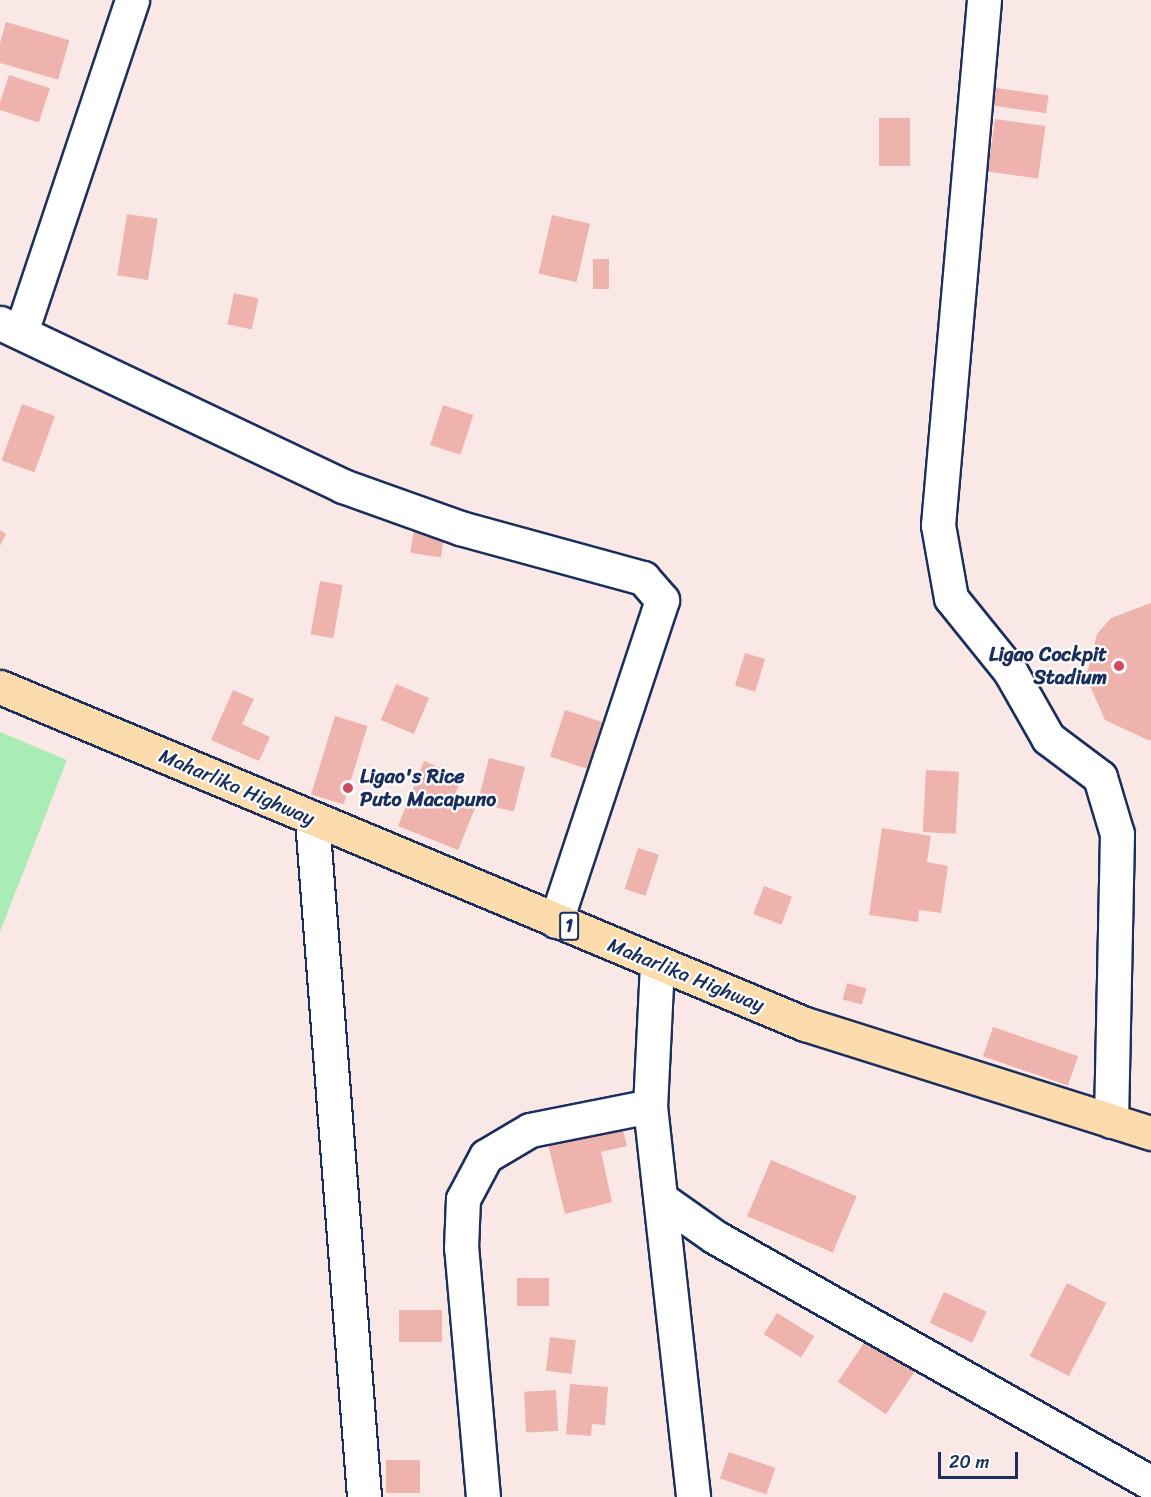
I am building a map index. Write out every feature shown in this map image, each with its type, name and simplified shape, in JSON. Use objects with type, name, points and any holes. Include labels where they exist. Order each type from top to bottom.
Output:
[{"type":"highway","name":"Maharlika Highway","points":[[0,687],[657,964],[805,1024],[1151,1132]]},
{"type":"street","points":[[132,0],[10,327],[343,486],[460,528],[643,578],[662,600],[556,921]]},
{"type":"street","points":[[984,0],[938,525],[951,598],[1010,671],[1048,738],[1100,777],[1117,834],[1111,1121]]},
{"type":"street","points":[[312,819],[364,1497]]},
{"type":"street","points":[[657,964],[650,1106],[664,1201],[693,1497]]},
{"type":"street","points":[[483,1497],[461,1248],[463,1199],[486,1156],[530,1130],[650,1106]]},
{"type":"street","points":[[664,1201],[715,1237],[1151,1483]]},
{"type":"green space","points":[[0,732],[67,760],[0,932]]},
{"type":"building","points":[[6,22],[69,40],[58,80],[0,63],[0,43]]},
{"type":"building","points":[[9,75],[50,88],[39,123],[0,110],[0,103]]},
{"type":"building","points":[[996,88],[1048,95],[1046,113],[993,106]]},
{"type":"building","points":[[879,118],[910,118],[910,166],[879,166]]},
{"type":"building","points":[[995,119],[1046,126],[1038,179],[988,171]]},
{"type":"building","points":[[127,214],[158,219],[148,280],[117,275]]},
{"type":"building","points":[[552,215],[590,224],[577,282],[539,273]]},
{"type":"building","points":[[593,259],[609,259],[609,289],[593,289]]},
{"type":"building","points":[[234,293],[258,298],[252,329],[227,324]]},
{"type":"building","points":[[22,404],[55,416],[34,472],[1,460]]},
{"type":"building","points":[[443,405],[473,415],[460,455],[430,445]]},
{"type":"building","points":[[414,529],[445,534],[441,558],[410,553]]},
{"type":"building","points":[[0,530],[6,534],[0,546]]},
{"type":"building","points":[[320,581],[343,585],[333,638],[311,634]]},
{"type":"building","name":"Ligao Cockpit Stadium","points":[[1151,603],[1151,740],[1148,740],[1105,720],[1086,677],[1097,634],[1111,618]]},
{"type":"building","points":[[745,653],[765,659],[755,692],[735,686]]},
{"type":"building","points":[[396,684],[429,698],[414,734],[381,720]]},
{"type":"building","points":[[233,690],[254,699],[242,724],[270,737],[259,761],[211,740]]},
{"type":"building","points":[[565,710],[602,722],[587,769],[550,757]]},
{"type":"building","points":[[335,716],[368,726],[344,804],[311,794]]},
{"type":"building","points":[[489,758],[525,767],[514,812],[478,803]]},
{"type":"building","points":[[424,761],[462,777],[454,797],[476,806],[458,850],[398,826]]},
{"type":"building","points":[[926,770],[959,772],[956,834],[923,832]]},
{"type":"building","points":[[882,828],[931,836],[927,862],[948,866],[941,913],[919,910],[918,922],[869,915]]},
{"type":"building","points":[[638,848],[659,855],[646,896],[625,889]]},
{"type":"building","points":[[764,886],[792,897],[781,925],[753,914]]},
{"type":"building","points":[[847,983],[866,988],[862,1005],[843,999]]},
{"type":"building","points":[[993,1027],[1078,1056],[1068,1086],[983,1056]]},
{"type":"building","points":[[622,1126],[627,1146],[601,1152],[612,1202],[565,1214],[548,1144]]},
{"type":"building","points":[[771,1160],[857,1196],[833,1252],[747,1216]]},
{"type":"building","points":[[517,1278],[549,1278],[549,1306],[517,1306]]},
{"type":"building","points":[[1067,1283],[1106,1303],[1069,1376],[1030,1356]]},
{"type":"building","points":[[944,1292],[987,1312],[972,1343],[930,1323]]},
{"type":"building","points":[[399,1310],[442,1310],[442,1342],[399,1342]]},
{"type":"building","points":[[777,1313],[814,1336],[801,1358],[764,1334]]},
{"type":"building","points":[[550,1337],[576,1340],[572,1374],[546,1371]]},
{"type":"building","points":[[868,1337],[916,1369],[886,1414],[838,1382]]},
{"type":"building","points":[[570,1384],[608,1387],[605,1425],[592,1424],[591,1436],[566,1434]]},
{"type":"building","points":[[556,1390],[558,1431],[526,1433],[524,1392]]},
{"type":"building","points":[[729,1452],[775,1468],[766,1494],[720,1478]]},
{"type":"building","points":[[386,1460],[420,1460],[420,1493],[386,1493]]},
{"type":"place","name":"Ligao Cockpit Stadium","points":[[1119,666]]},
{"type":"place","name":"Ligao's Rice Puto Macapuno","points":[[348,788]]}]
